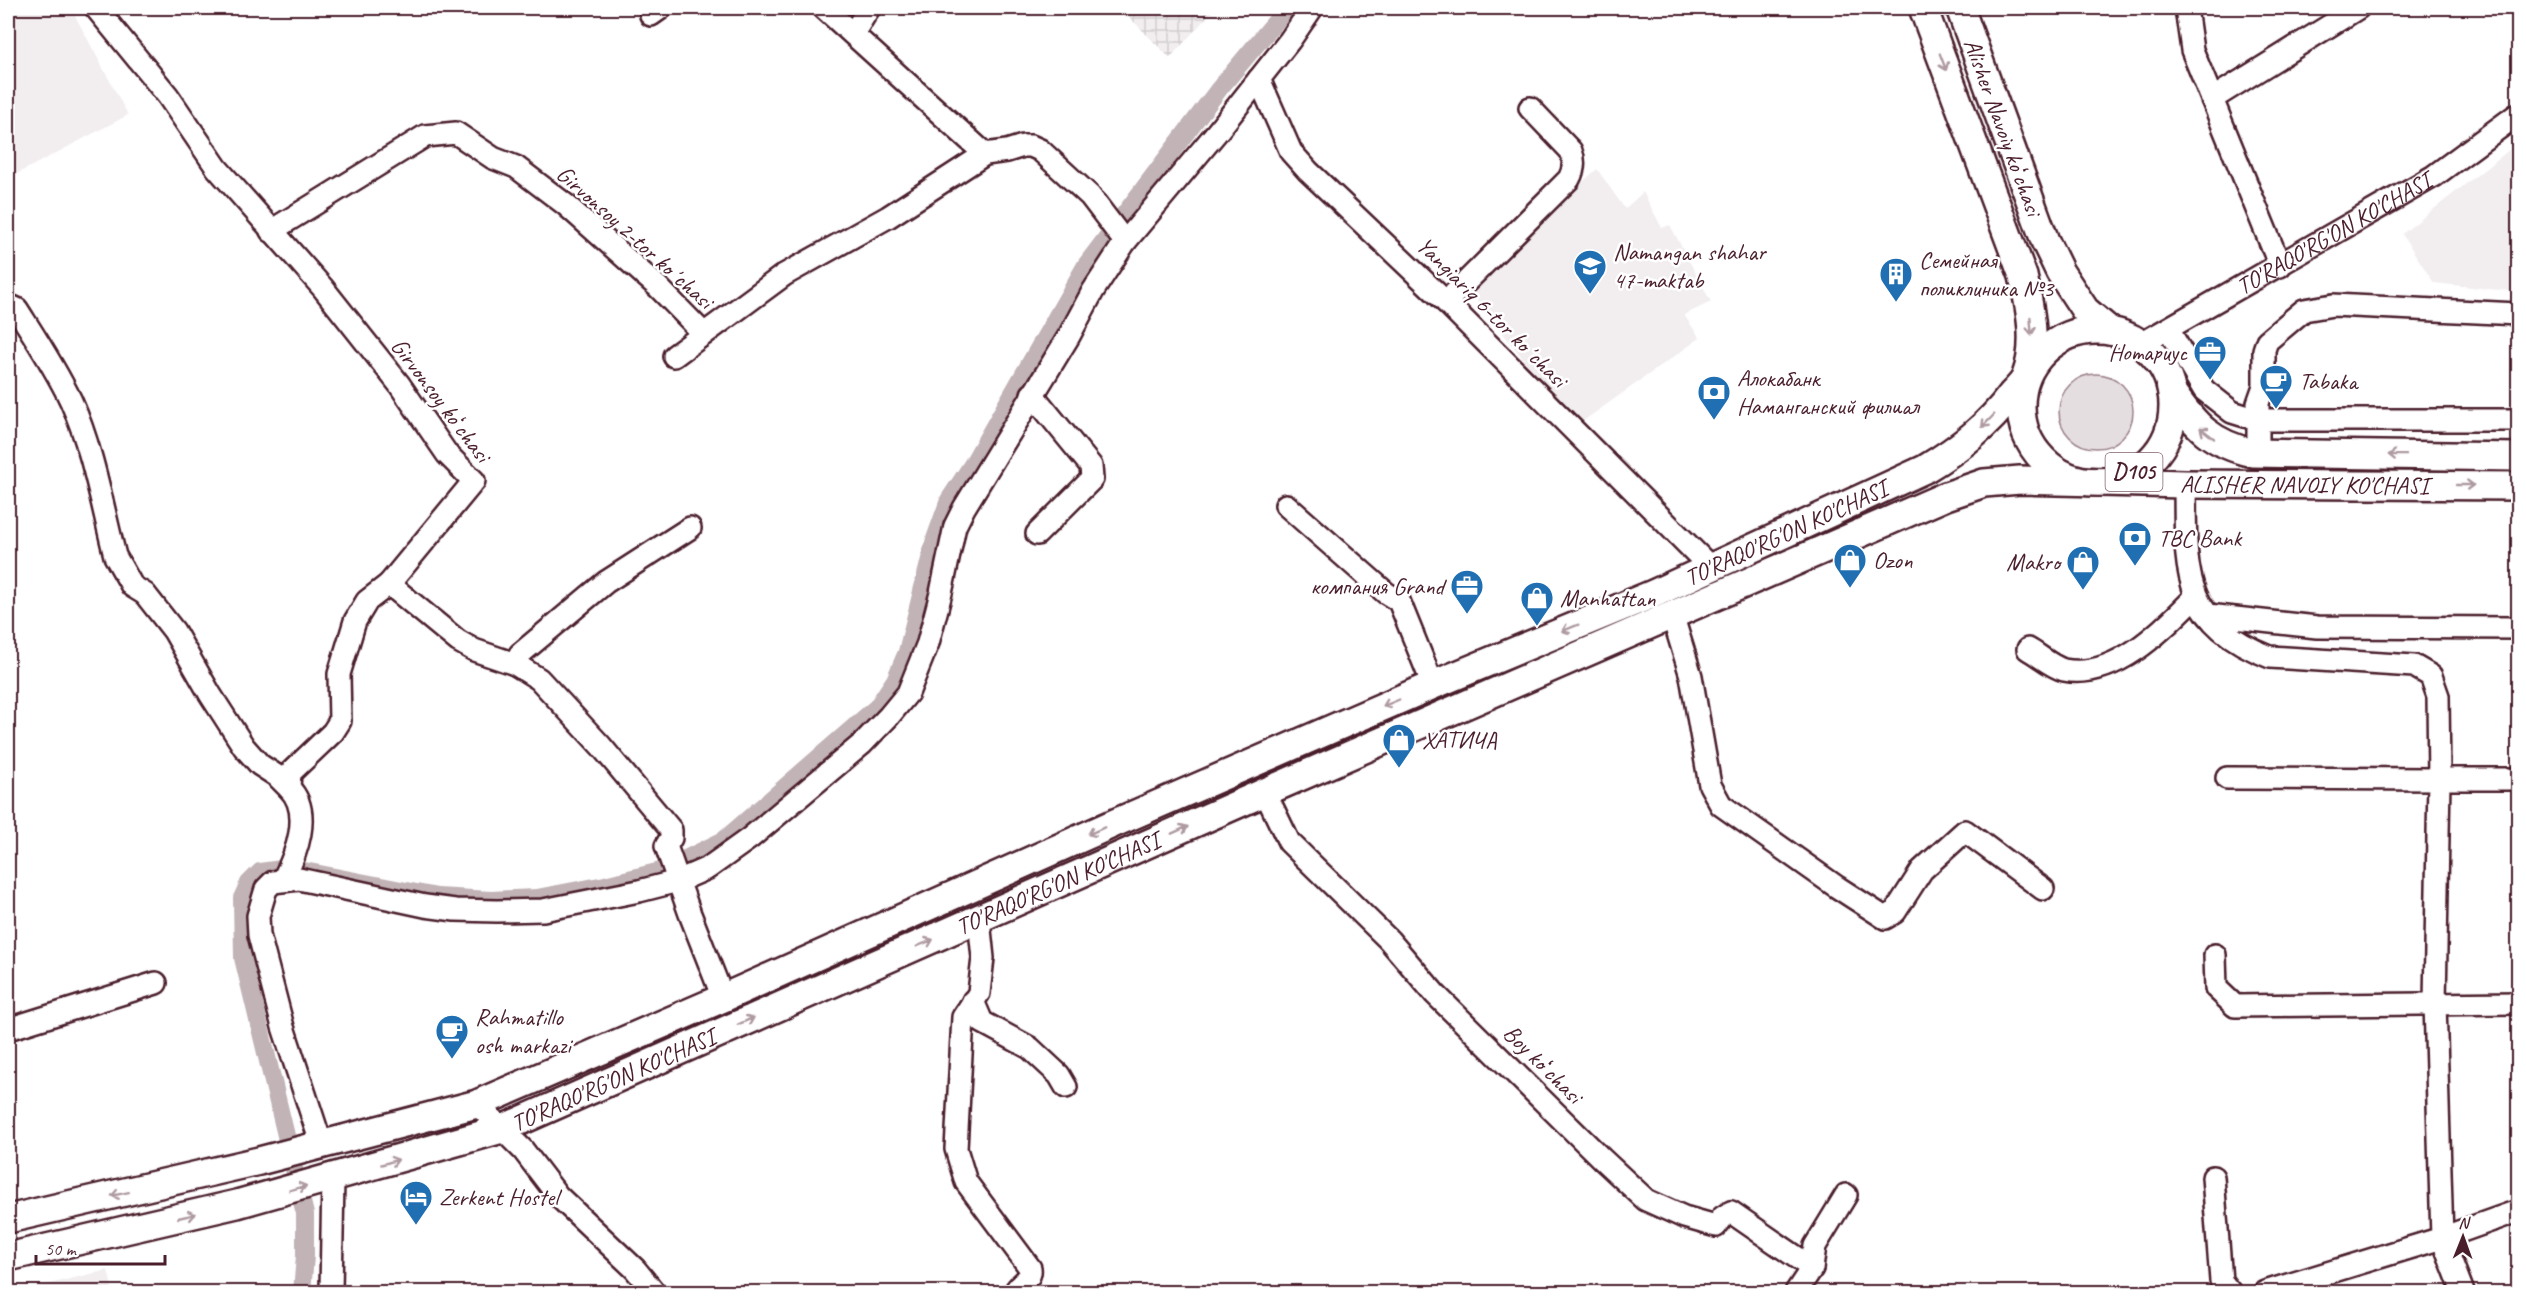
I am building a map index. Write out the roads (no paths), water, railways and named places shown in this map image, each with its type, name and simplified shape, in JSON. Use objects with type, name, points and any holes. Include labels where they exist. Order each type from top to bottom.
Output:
[{"type":"main road","name":"D105","points":[[1923,8],[2023,276],[2030,307],[2033,341],[2020,400],[2022,424],[2032,446],[2048,464],[2068,476],[2092,482],[2115,480],[2136,471],[2154,456],[2166,437],[2172,415],[2172,392],[2165,372],[2154,355],[2141,344],[2126,336],[2110,331],[2084,331],[2060,339],[2040,355],[2026,377]]},
{"type":"main road","name":"Alisher Navoiy koʻchasi","points":[[1960,8],[2044,242],[2085,310],[2110,331]]},
{"type":"main road","name":"TO'RAQO'RG'ON KO'CHASI","points":[[9,1216],[259,1161],[477,1104],[723,998],[1052,850],[1433,685],[1711,568],[1925,469],[1961,448],[2006,402],[2026,377]]},
{"type":"main road","name":"ALISHER NAVOIY KO'CHASI","points":[[2172,392],[2193,422],[2220,443],[2258,453],[2518,457]]},
{"type":"main road","name":"TO'RAQO'RG'ON KO'CHASI","points":[[8,1257],[265,1197],[502,1129],[1265,792],[1946,496],[1984,483],[2020,480],[2092,482]]},
{"type":"main road","name":"ALISHER NAVOIY KO'CHASI","points":[[2092,482],[2518,486]]},
{"type":"street","name":"Girvonsoy koʻchasi","points":[[96,8],[168,96],[217,168],[323,288],[399,384],[447,454],[474,481],[389,584]]},
{"type":"street","points":[[824,8],[985,154]]},
{"type":"street","points":[[853,34],[869,8]]},
{"type":"street","points":[[321,1146],[280,1016],[259,935],[258,916],[266,889],[273,882],[283,880],[314,882],[425,906],[455,910],[543,910],[675,872],[708,868],[758,832],[862,744],[908,693],[928,643],[955,526],[964,508],[1069,336],[1123,239],[1259,79],[1312,8]]},
{"type":"street","points":[[2186,8],[2192,50],[2280,266]]},
{"type":"street","points":[[2212,99],[2358,8]]},
{"type":"street","name":"Yangiаriq 6-tor koʼchasi","points":[[1259,79],[1291,152],[1446,302],[1711,568]]},
{"type":"street","points":[[1446,302],[1569,179],[1573,171],[1574,157],[1571,151],[1530,108]]},
{"type":"street","name":"TO'RAQO'RG'ON KO'CHASI","points":[[2141,344],[2434,176],[2518,114]]},
{"type":"street","name":"Girvonsoy 2-tor koʼchasi","points":[[271,231],[425,136],[456,133],[493,158],[516,168],[566,205],[658,287],[704,334],[784,275],[906,207],[985,154],[1023,146],[1031,146],[1040,150],[1090,196],[1123,239]]},
{"type":"street","points":[[8,305],[17,309],[58,374],[72,403],[84,437],[115,556],[124,575],[132,586],[145,594],[174,631],[244,747],[260,765],[277,776],[294,793],[300,815],[300,835],[295,856],[283,880]]},
{"type":"street","points":[[2258,453],[2258,403],[2264,386],[2264,350],[2267,340],[2304,310],[2333,305],[2518,314]]},
{"type":"street","points":[[2168,329],[2204,390],[2232,412],[2258,420],[2518,420]]},
{"type":"street","points":[[674,356],[704,334]]},
{"type":"street","points":[[1032,394],[1091,466],[1092,479],[1037,534]]},
{"type":"street","points":[[2185,484],[2189,579],[2195,597],[2224,633],[2270,657],[2414,666],[2426,672],[2434,682],[2438,696],[2439,779],[2435,1003],[2442,1238],[2463,1293]]},
{"type":"street","points":[[1286,505],[1386,593],[1399,601],[1433,685]]},
{"type":"street","points":[[515,664],[520,654],[606,582],[690,528]]},
{"type":"street","points":[[289,788],[290,773],[333,732],[340,721],[339,674],[355,621],[367,602],[389,584],[458,642],[515,664],[539,679],[570,710],[671,830],[671,838],[666,846],[723,998]]},
{"type":"street","points":[[2028,649],[2061,669],[2084,670],[2116,664],[2170,623],[2195,597]]},
{"type":"street","points":[[1672,614],[1690,676],[1710,785],[1722,805],[1837,887],[1885,918],[1895,912],[1922,870],[1965,831],[2043,889]]},
{"type":"street","points":[[2208,615],[2317,627],[2518,628]]},
{"type":"street","points":[[2228,778],[2518,779]]},
{"type":"street","name":"Boy koʻchasi","points":[[1265,792],[1289,842],[1313,868],[1389,940],[1442,1001],[1646,1200],[1708,1225],[1716,1226],[1723,1217],[1731,1212],[1812,1268]]},
{"type":"street","points":[[979,920],[982,967],[979,993],[963,1017],[956,1149],[966,1182],[1030,1268],[1029,1277],[1015,1293]]},
{"type":"street","points":[[2215,955],[2216,988],[2235,1006],[2518,1003]]},
{"type":"street","points":[[8,1029],[156,982]]},
{"type":"street","points":[[973,1001],[982,1022],[1030,1048],[1059,1075],[1066,1087]]},
{"type":"street","points":[[477,1104],[523,1150],[558,1196],[635,1269],[654,1293]]},
{"type":"street","points":[[2213,1177],[2221,1281],[2230,1293]]},
{"type":"street","points":[[331,1293],[333,1178]]},
{"type":"street","points":[[1796,1293],[1812,1268],[1815,1246],[1846,1195]]},
{"type":"street","points":[[2265,1293],[2442,1238],[2518,1211]]},
{"type":"waterway","points":[[302,1292],[305,1214],[243,958],[242,898],[249,883],[260,872],[289,868],[437,897],[491,900],[537,898],[661,871],[724,840],[877,707],[895,680],[907,652],[935,539],[949,500],[972,465],[1086,265],[1219,89],[1287,8]]},
{"type":"place","name":"Namangan shahar 47-maktab","points":[[1590,295]]},
{"type":"place","name":"Семейная поликлиника №3","points":[[1896,303]]},
{"type":"place","name":"Нотариус","points":[[2210,381]]},
{"type":"place","name":"Tabaka","points":[[2276,410]]},
{"type":"place","name":"Алокабанк Наманганский филиал","points":[[1714,421]]},
{"type":"place","name":"TBC Bank","points":[[2135,567]]},
{"type":"place","name":"Ozon","points":[[1850,589]]},
{"type":"place","name":"Makro","points":[[2083,591]]},
{"type":"place","name":"компания Grand","points":[[1467,615]]},
{"type":"place","name":"Manhattan","points":[[1537,627]]},
{"type":"place","name":"ХАТИЧА","points":[[1399,769]]},
{"type":"place","name":"Rahmatillo osh markazi","points":[[452,1060]]},
{"type":"place","name":"Zerkent Hostel","points":[[416,1226]]}]
